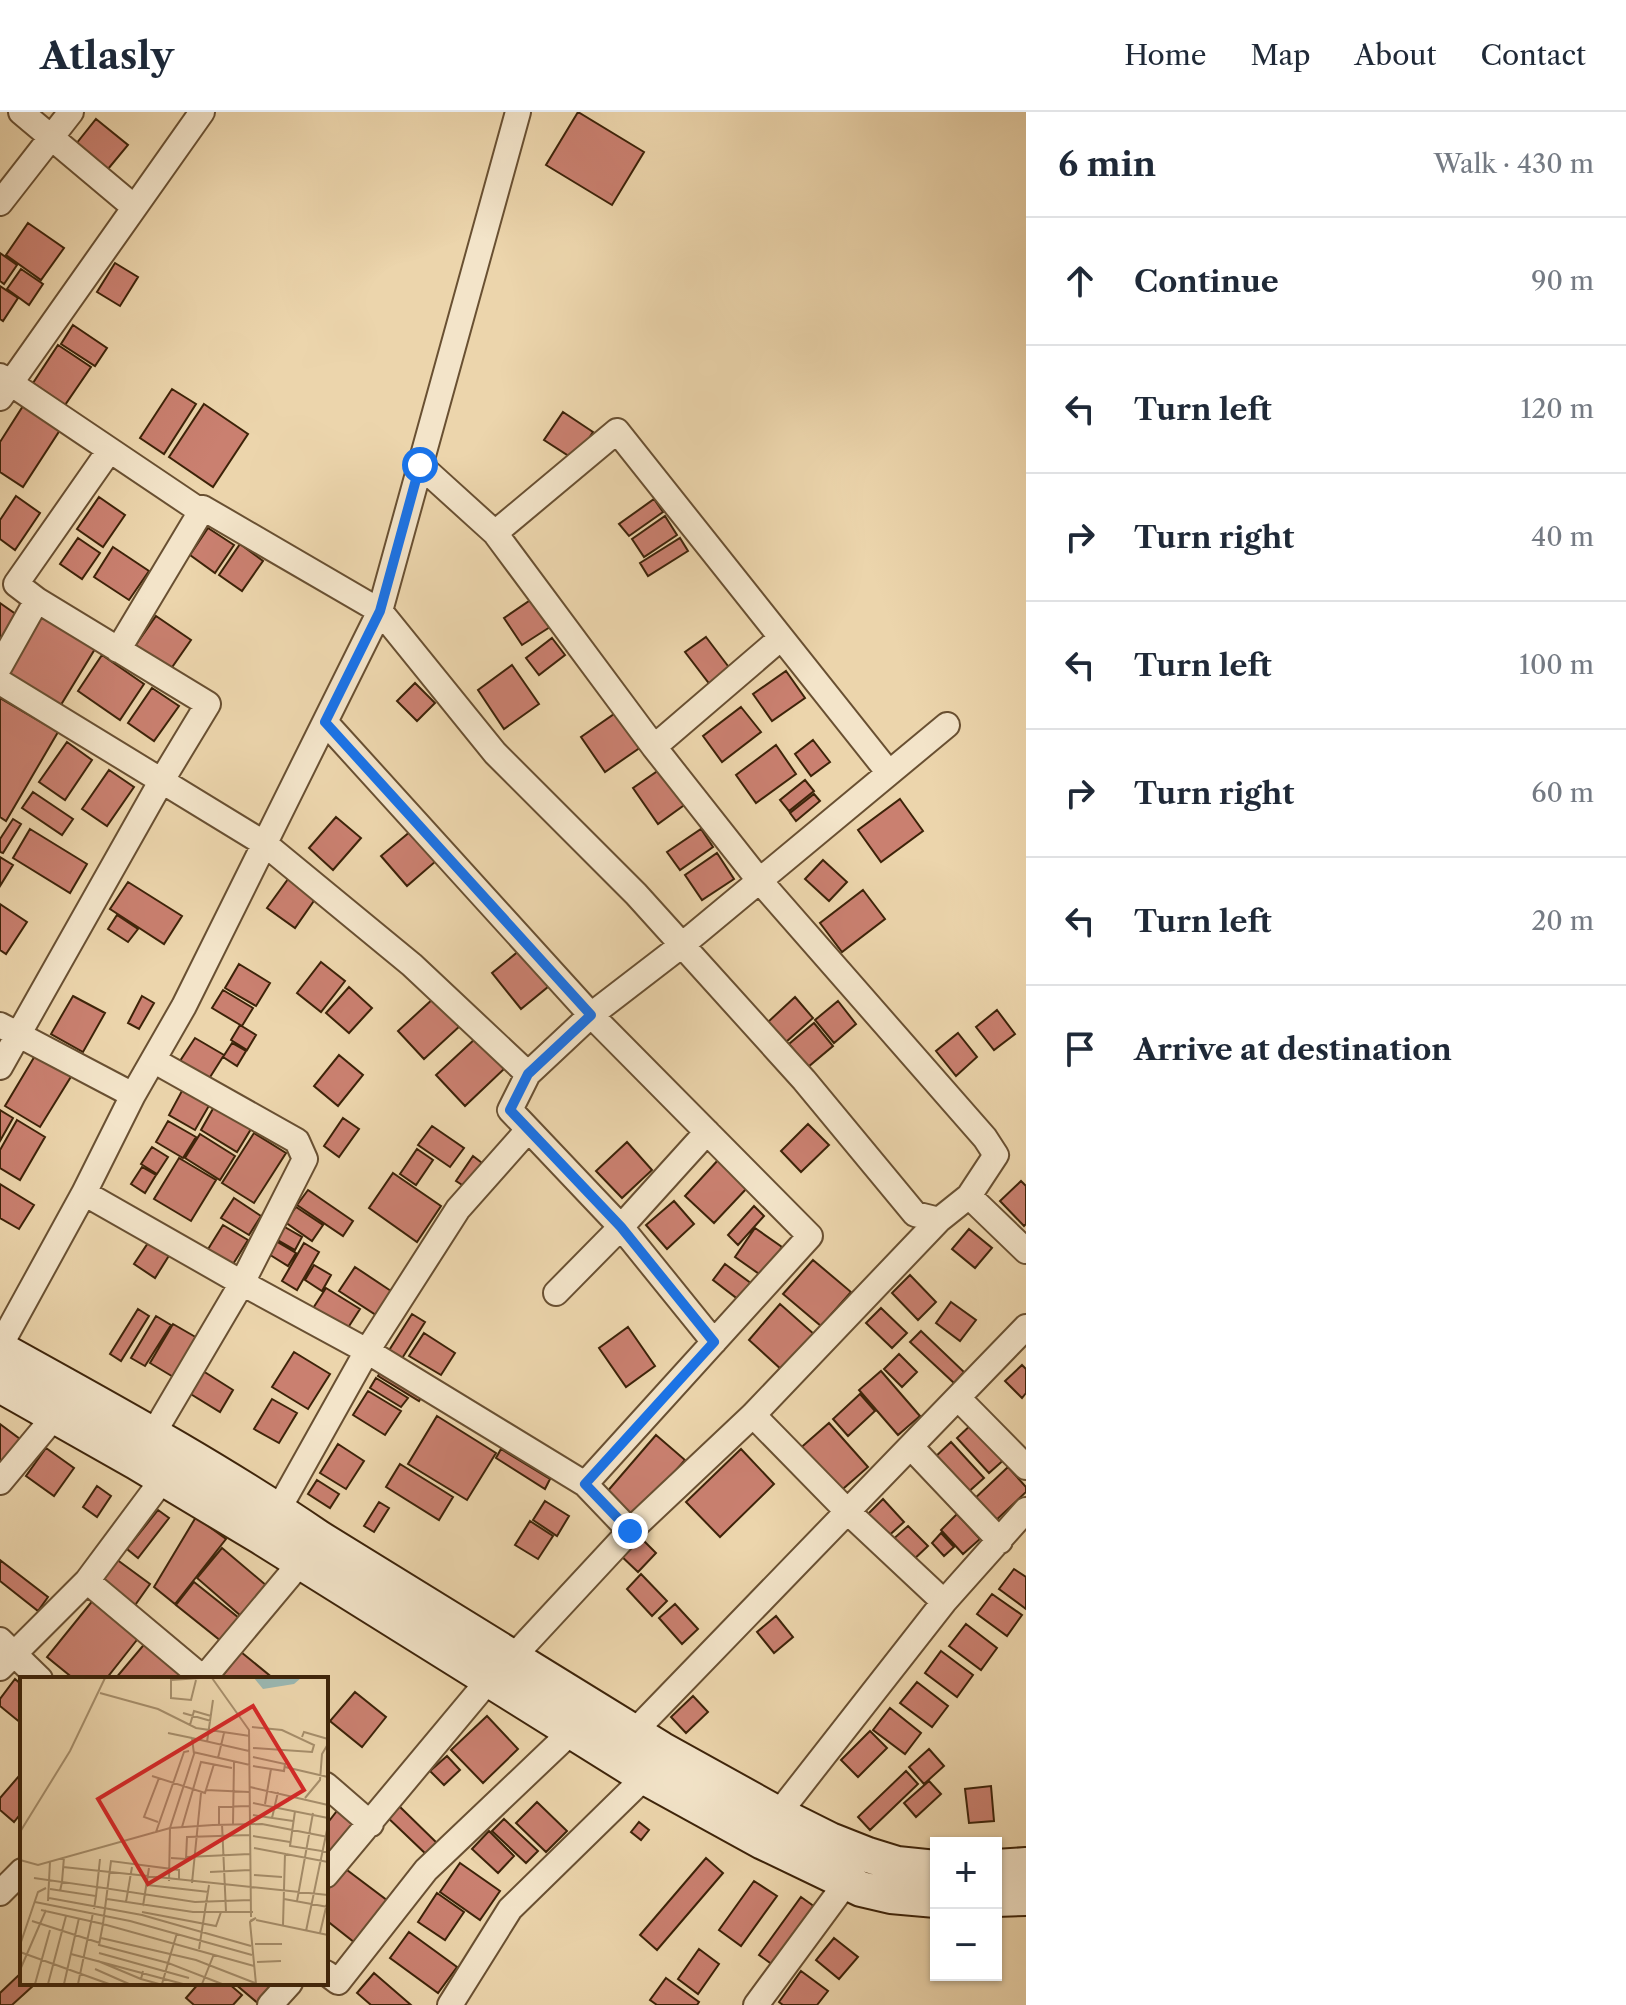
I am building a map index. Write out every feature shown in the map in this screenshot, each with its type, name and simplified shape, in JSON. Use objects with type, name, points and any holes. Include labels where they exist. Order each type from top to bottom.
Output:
[{"type":"main road","points":[[0,1347],[278,1510],[310,1551],[488,1681],[645,1777],[763,1842],[846,1883],[891,1896],[930,1899]]},
{"type":"main road","points":[[0,1385],[163,1479],[310,1551],[513,1657],[634,1732],[778,1814],[868,1855],[897,1864],[930,1867]]},
{"type":"main road","points":[[1002,1867],[1026,1865]]},
{"type":"main road","points":[[1002,1899],[1026,1898]]},
{"type":"street","points":[[21,112],[134,207]]},
{"type":"street","points":[[0,203],[71,112]]},
{"type":"street","points":[[202,112],[3,386],[196,508],[203,508],[380,611],[495,753],[636,894],[804,1080],[915,1214],[939,1220]]},
{"type":"street","points":[[0,1347],[84,1193],[133,1095],[184,1006],[380,611],[518,112]]},
{"type":"street","points":[[495,533],[617,431],[889,773]]},
{"type":"street","points":[[0,1067],[9,1030],[208,704],[37,600],[16,584],[109,451]]},
{"type":"street","points":[[420,465],[495,533],[654,747],[759,880],[985,1138],[996,1155],[969,1196],[939,1220],[753,1415],[630,1531],[513,1657]]},
{"type":"street","points":[[118,650],[203,508]]},
{"type":"street","points":[[0,666],[37,600]]},
{"type":"street","points":[[654,747],[781,638]]},
{"type":"street","points":[[0,682],[265,844],[412,965],[528,1074]]},
{"type":"street","points":[[325,722],[591,1015],[810,1236],[585,1484]]},
{"type":"street","points":[[714,1342],[621,1227],[510,1110],[528,1074],[591,1015],[682,945],[947,725]]},
{"type":"street","points":[[9,1030],[133,1095]]},
{"type":"street","points":[[153,1060],[297,1141],[305,1159],[242,1283],[153,1434]]},
{"type":"street","points":[[278,1510],[367,1351],[458,1209],[528,1130]]},
{"type":"street","points":[[556,1293],[707,1132]]},
{"type":"street","points":[[84,1193],[367,1351],[585,1484],[630,1531]]},
{"type":"street","points":[[969,1196],[1026,1251]]},
{"type":"street","points":[[634,1732],[1026,1327]]},
{"type":"street","points":[[958,1398],[1026,1467]]},
{"type":"street","points":[[753,1415],[848,1512],[944,1602]]},
{"type":"street","points":[[0,1482],[55,1416]]},
{"type":"street","points":[[911,1447],[1000,1541]]},
{"type":"street","points":[[37,1677],[5,1654],[87,1581],[163,1479]]},
{"type":"street","points":[[778,1814],[944,1602],[1026,1510]]},
{"type":"street","points":[[205,1677],[310,1551]]},
{"type":"street","points":[[87,1581],[201,1677]]},
{"type":"street","points":[[328,1873],[488,1681]]},
{"type":"street","points":[[328,1974],[338,1982],[426,1870],[571,1732]]},
{"type":"street","points":[[450,2005],[510,1909],[645,1777]]},
{"type":"street","points":[[328,1787],[371,1824]]},
{"type":"street","points":[[0,1893],[20,1873]]},
{"type":"street","points":[[756,2005],[846,1883]]},
{"type":"street","points":[[270,2005],[288,1985]]},
{"type":"building","points":[[578,112],[644,152],[612,205],[546,165]]},
{"type":"building","points":[[96,119],[128,145],[108,169],[76,144]]},
{"type":"building","points":[[28,223],[64,248],[41,280],[6,255]]},
{"type":"building","points":[[0,253],[17,265],[4,284],[0,281]]},
{"type":"building","points":[[115,263],[138,277],[120,306],[97,292]]},
{"type":"building","points":[[21,269],[43,284],[29,305],[7,289]]},
{"type":"building","points":[[0,286],[18,298],[3,321],[0,319]]},
{"type":"building","points":[[73,325],[107,348],[95,366],[61,344]]},
{"type":"building","points":[[58,345],[91,367],[65,405],[33,383]]},
{"type":"building","points":[[172,389],[196,404],[164,454],[140,438]]},
{"type":"building","points":[[204,404],[248,434],[213,487],[169,457]]},
{"type":"building","points":[[23,406],[60,430],[23,487],[0,472],[0,442]]},
{"type":"building","points":[[563,412],[593,432],[575,460],[544,440]]},
{"type":"building","points":[[16,496],[40,513],[15,550],[0,539],[0,520]]},
{"type":"building","points":[[99,497],[125,515],[103,547],[77,529]]},
{"type":"building","points":[[654,499],[663,512],[629,536],[619,524]]},
{"type":"building","points":[[665,516],[677,535],[644,557],[632,539]]},
{"type":"building","points":[[208,528],[234,545],[215,573],[190,555]]},
{"type":"building","points":[[78,538],[100,553],[82,579],[60,564]]},
{"type":"building","points":[[680,538],[688,551],[648,576],[640,563]]},
{"type":"building","points":[[240,544],[263,561],[242,591],[219,575]]},
{"type":"building","points":[[113,547],[149,571],[129,600],[94,577]]},
{"type":"building","points":[[532,599],[550,627],[522,645],[504,618]]},
{"type":"building","points":[[0,603],[20,617],[0,647]]},
{"type":"building","points":[[43,610],[98,644],[59,708],[4,674]]},
{"type":"building","points":[[156,616],[191,640],[168,673],[133,649]]},
{"type":"building","points":[[706,637],[731,670],[711,686],[685,652]]},
{"type":"building","points":[[552,638],[565,655],[539,675],[526,658]]},
{"type":"building","points":[[102,655],[144,684],[120,720],[78,691]]},
{"type":"building","points":[[512,665],[539,704],[504,729],[478,690]]},
{"type":"building","points":[[786,671],[805,698],[772,721],[753,694]]},
{"type":"building","points":[[415,683],[435,703],[417,721],[397,701]]},
{"type":"building","points":[[152,688],[179,706],[154,741],[128,723]]},
{"type":"building","points":[[0,698],[58,732],[6,821],[0,817]]},
{"type":"building","points":[[741,707],[761,732],[722,762],[703,736]]},
{"type":"building","points":[[617,712],[641,747],[605,772],[581,737]]},
{"type":"building","points":[[813,740],[830,762],[811,776],[795,754]]},
{"type":"building","points":[[67,742],[92,760],[65,800],[39,782]]},
{"type":"building","points":[[776,745],[796,774],[756,803],[736,775]]},
{"type":"building","points":[[662,768],[687,803],[658,824],[633,788]]},
{"type":"building","points":[[109,770],[134,787],[107,826],[82,809]]},
{"type":"building","points":[[805,780],[814,791],[789,811],[780,800]]},
{"type":"building","points":[[33,792],[73,819],[62,835],[22,808]]},
{"type":"building","points":[[814,794],[820,801],[796,821],[790,813]]},
{"type":"building","points":[[900,799],[923,831],[881,862],[858,830]]},
{"type":"building","points":[[336,817],[361,838],[333,870],[309,848]]},
{"type":"building","points":[[13,819],[21,824],[3,853],[0,852],[0,839]]},
{"type":"building","points":[[30,829],[87,864],[70,893],[13,858]]},
{"type":"building","points":[[701,829],[713,847],[680,870],[667,852]]},
{"type":"building","points":[[411,831],[436,861],[407,886],[381,856]]},
{"type":"building","points":[[717,853],[734,879],[702,900],[685,875]]},
{"type":"building","points":[[0,857],[13,865],[0,886]]},
{"type":"building","points":[[823,860],[847,882],[829,901],[805,879]]},
{"type":"building","points":[[291,875],[318,895],[295,928],[267,908]]},
{"type":"building","points":[[128,882],[182,916],[164,944],[110,909]]},
{"type":"building","points":[[863,890],[885,919],[842,952],[820,923]]},
{"type":"building","points":[[0,904],[27,922],[6,954],[0,950]]},
{"type":"building","points":[[117,915],[138,929],[128,942],[108,929]]},
{"type":"building","points":[[520,950],[549,986],[521,1009],[492,973]]},
{"type":"building","points":[[321,962],[345,981],[321,1012],[297,993]]},
{"type":"building","points":[[239,964],[270,983],[256,1006],[225,988]]},
{"type":"building","points":[[349,987],[372,1008],[349,1033],[326,1013]]},
{"type":"building","points":[[223,990],[253,1008],[242,1026],[212,1008]]},
{"type":"building","points":[[73,996],[105,1013],[83,1052],[51,1034]]},
{"type":"building","points":[[142,996],[154,1003],[139,1029],[128,1023]]},
{"type":"building","points":[[435,997],[461,1025],[424,1059],[398,1031]]},
{"type":"building","points":[[795,997],[813,1018],[786,1042],[768,1022]]},
{"type":"building","points":[[838,1001],[856,1024],[834,1043],[815,1020]]},
{"type":"building","points":[[997,1010],[1015,1034],[994,1050],[976,1027]]},
{"type":"building","points":[[814,1023],[833,1046],[808,1067],[789,1044]]},
{"type":"building","points":[[240,1025],[256,1035],[247,1050],[231,1040]]},
{"type":"building","points":[[958,1033],[977,1057],[956,1076],[936,1051]]},
{"type":"building","points":[[195,1038],[224,1055],[207,1082],[178,1064]]},
{"type":"building","points":[[476,1038],[504,1069],[465,1106],[436,1075]]},
{"type":"building","points":[[232,1043],[246,1051],[237,1066],[223,1057]]},
{"type":"building","points":[[36,1054],[72,1075],[40,1127],[5,1106]]},
{"type":"building","points":[[339,1055],[363,1075],[338,1106],[314,1086]]},
{"type":"building","points":[[183,1089],[210,1104],[195,1130],[169,1115]]},
{"type":"building","points":[[214,1107],[251,1129],[237,1152],[201,1130]]},
{"type":"building","points":[[0,1110],[13,1118],[0,1141]]},
{"type":"building","points":[[343,1118],[359,1129],[339,1157],[324,1146]]},
{"type":"building","points":[[17,1120],[45,1137],[20,1180],[0,1168],[0,1150]]},
{"type":"building","points":[[168,1121],[196,1137],[183,1158],[156,1142]]},
{"type":"building","points":[[808,1124],[829,1145],[801,1172],[781,1151]]},
{"type":"building","points":[[432,1126],[464,1148],[450,1167],[418,1145]]},
{"type":"building","points":[[254,1133],[286,1153],[254,1203],[222,1183]]},
{"type":"building","points":[[200,1134],[235,1156],[220,1180],[185,1158]]},
{"type":"building","points":[[627,1142],[652,1170],[622,1198],[596,1171]]},
{"type":"building","points":[[152,1147],[168,1157],[157,1174],[141,1164]]},
{"type":"building","points":[[417,1149],[433,1160],[416,1185],[400,1174]]},
{"type":"building","points":[[473,1156],[486,1166],[470,1190],[456,1181]]},
{"type":"building","points":[[179,1158],[216,1180],[191,1221],[154,1199]]},
{"type":"building","points":[[719,1159],[748,1187],[714,1223],[685,1196]]},
{"type":"building","points":[[142,1167],[156,1175],[145,1193],[131,1184]]},
{"type":"building","points":[[393,1173],[441,1206],[417,1242],[369,1208]]},
{"type":"building","points":[[1021,1181],[1026,1186],[1024,1226],[1000,1201]]},
{"type":"building","points":[[0,1184],[34,1205],[19,1229],[0,1218]]},
{"type":"building","points":[[308,1190],[353,1221],[343,1236],[297,1205]]},
{"type":"building","points":[[234,1198],[261,1216],[249,1235],[221,1218]]},
{"type":"building","points":[[674,1201],[694,1224],[667,1249],[646,1225]]},
{"type":"building","points":[[754,1206],[764,1216],[738,1245],[728,1235]]},
{"type":"building","points":[[296,1207],[323,1225],[312,1241],[285,1222]]},
{"type":"building","points":[[223,1225],[248,1240],[230,1269],[205,1254]]},
{"type":"building","points":[[283,1226],[302,1237],[295,1250],[276,1239]]},
{"type":"building","points":[[755,1228],[782,1247],[762,1276],[735,1257]]},
{"type":"building","points":[[969,1229],[992,1248],[975,1268],[952,1249]]},
{"type":"building","points":[[150,1240],[170,1254],[155,1278],[134,1264]]},
{"type":"building","points":[[274,1240],[296,1253],[288,1266],[267,1253]]},
{"type":"building","points":[[304,1243],[319,1252],[297,1290],[282,1281]]},
{"type":"building","points":[[813,1260],[851,1292],[821,1326],[783,1294]]},
{"type":"building","points":[[725,1264],[752,1284],[739,1300],[713,1280]]},
{"type":"building","points":[[314,1265],[331,1275],[322,1291],[305,1280]]},
{"type":"building","points":[[355,1267],[391,1291],[376,1315],[339,1291]]},
{"type":"building","points":[[910,1275],[936,1302],[918,1320],[892,1293]]},
{"type":"building","points":[[326,1288],[360,1309],[344,1334],[310,1313]]},
{"type":"building","points":[[951,1302],[976,1320],[960,1341],[936,1323]]},
{"type":"building","points":[[780,1304],[815,1335],[783,1371],[749,1340]]},
{"type":"building","points":[[881,1308],[907,1333],[892,1348],[866,1323]]},
{"type":"building","points":[[138,1309],[149,1316],[121,1361],[110,1354]]},
{"type":"building","points":[[412,1314],[425,1322],[401,1360],[388,1352]]},
{"type":"building","points":[[156,1316],[171,1325],[145,1366],[131,1358]]},
{"type":"building","points":[[173,1324],[199,1339],[175,1378],[150,1363]]},
{"type":"building","points":[[628,1327],[655,1366],[626,1387],[599,1348]]},
{"type":"building","points":[[921,1331],[964,1372],[954,1383],[910,1342]]},
{"type":"building","points":[[424,1333],[455,1353],[441,1375],[409,1356]]},
{"type":"building","points":[[294,1352],[330,1374],[308,1409],[272,1387]]},
{"type":"building","points":[[899,1354],[917,1372],[902,1387],[884,1369]]},
{"type":"building","points":[[1022,1365],[1026,1369],[1026,1393],[1022,1398],[1005,1381]]},
{"type":"building","points":[[385,1366],[425,1391],[419,1401],[378,1376]]},
{"type":"building","points":[[203,1371],[233,1390],[220,1412],[189,1393]]},
{"type":"building","points":[[881,1371],[920,1416],[898,1435],[859,1390]]},
{"type":"building","points":[[376,1378],[408,1398],[401,1407],[370,1388]]},
{"type":"building","points":[[368,1391],[401,1411],[385,1435],[353,1415]]},
{"type":"building","points":[[860,1394],[875,1411],[848,1436],[833,1419]]},
{"type":"building","points":[[272,1399],[297,1413],[279,1443],[254,1429]]},
{"type":"building","points":[[437,1416],[496,1453],[467,1500],[408,1464]]},
{"type":"building","points":[[974,1422],[1007,1457],[989,1473],[957,1438]]},
{"type":"building","points":[[829,1423],[868,1467],[836,1495],[797,1451]]},
{"type":"building","points":[[0,1424],[24,1442],[0,1473]]},
{"type":"building","points":[[656,1435],[685,1460],[634,1518],[606,1493]]},
{"type":"building","points":[[951,1442],[984,1478],[966,1494],[933,1459]]},
{"type":"building","points":[[338,1444],[364,1461],[346,1489],[320,1473]]},
{"type":"building","points":[[46,1448],[74,1468],[54,1496],[26,1476]]},
{"type":"building","points":[[501,1449],[550,1479],[545,1489],[496,1458]]},
{"type":"building","points":[[741,1449],[774,1484],[720,1537],[686,1502]]},
{"type":"building","points":[[400,1464],[453,1497],[439,1520],[386,1487]]},
{"type":"building","points":[[1008,1467],[1026,1487],[1026,1492],[992,1524],[971,1502]]},
{"type":"building","points":[[317,1480],[339,1494],[330,1508],[308,1494]]},
{"type":"building","points":[[97,1486],[111,1496],[97,1517],[83,1507]]},
{"type":"building","points":[[883,1499],[904,1522],[885,1539],[864,1518]]},
{"type":"building","points":[[545,1501],[569,1516],[557,1536],[533,1520]]},
{"type":"building","points":[[379,1502],[389,1508],[374,1532],[364,1526]]},
{"type":"building","points":[[158,1510],[169,1518],[138,1558],[127,1549]]},
{"type":"building","points":[[957,1514],[980,1539],[963,1554],[941,1530]]},
{"type":"building","points":[[196,1517],[226,1539],[175,1604],[154,1587]]},
{"type":"building","points":[[530,1521],[553,1536],[538,1559],[515,1545]]},
{"type":"building","points":[[908,1526],[928,1546],[911,1562],[891,1541]]},
{"type":"building","points":[[941,1533],[954,1547],[944,1556],[932,1543]]},
{"type":"building","points":[[637,1534],[656,1553],[638,1572],[618,1553]]},
{"type":"building","points":[[222,1548],[267,1586],[241,1616],[197,1578]]},
{"type":"building","points":[[116,1559],[150,1584],[133,1608],[98,1583]]},
{"type":"building","points":[[0,1560],[48,1597],[38,1611],[0,1581]]},
{"type":"building","points":[[1014,1569],[1026,1577],[1026,1609],[999,1589]]},
{"type":"building","points":[[641,1574],[667,1601],[652,1616],[627,1589]]},
{"type":"building","points":[[194,1582],[239,1618],[221,1641],[176,1605]]},
{"type":"building","points":[[992,1594],[1022,1615],[1007,1636],[977,1614]]},
{"type":"building","points":[[94,1599],[140,1636],[108,1677],[72,1677],[47,1657]]},
{"type":"building","points":[[675,1604],[698,1629],[682,1644],[659,1618]]},
{"type":"building","points":[[776,1616],[793,1637],[774,1653],[757,1632]]},
{"type":"building","points":[[966,1624],[997,1648],[981,1670],[949,1646]]},
{"type":"building","points":[[147,1641],[184,1677],[117,1677]]},
{"type":"building","points":[[941,1651],[973,1675],[957,1697],[925,1673]]},
{"type":"building","points":[[241,1652],[272,1677],[222,1677]]},
{"type":"building","points":[[15,1679],[20,1683],[20,1722],[0,1706],[0,1699]]},
{"type":"building","points":[[917,1682],[948,1706],[932,1727],[900,1703]]},
{"type":"building","points":[[355,1692],[386,1717],[362,1747],[330,1721]]},
{"type":"building","points":[[693,1696],[708,1712],[686,1733],[671,1717]]},
{"type":"building","points":[[890,1708],[921,1733],[905,1754],[873,1730]]},
{"type":"building","points":[[487,1716],[518,1749],[483,1783],[451,1750]]},
{"type":"building","points":[[870,1731],[887,1748],[858,1777],[841,1760]]},
{"type":"building","points":[[929,1749],[944,1766],[924,1784],[909,1767]]},
{"type":"building","points":[[447,1756],[460,1770],[444,1785],[430,1771]]},
{"type":"building","points":[[906,1771],[918,1784],[870,1830],[858,1817]]},
{"type":"building","points":[[19,1776],[20,1814],[14,1822],[0,1810],[0,1798]]},
{"type":"building","points":[[929,1781],[941,1794],[916,1817],[904,1803]]},
{"type":"building","points":[[991,1786],[994,1821],[969,1823],[965,1789]]},
{"type":"building","points":[[537,1802],[567,1831],[546,1852],[516,1823]]},
{"type":"building","points":[[397,1804],[439,1845],[428,1856],[386,1816]]},
{"type":"building","points":[[340,1807],[362,1824],[337,1855],[328,1848],[328,1822]]},
{"type":"building","points":[[504,1819],[538,1851],[526,1863],[492,1831]]},
{"type":"building","points":[[639,1822],[649,1830],[641,1840],[631,1832]]},
{"type":"building","points":[[489,1831],[514,1856],[498,1873],[472,1849]]},
{"type":"building","points":[[706,1858],[723,1873],[657,1950],[640,1935]]},
{"type":"building","points":[[460,1863],[500,1891],[480,1920],[440,1892]]},
{"type":"building","points":[[343,1867],[392,1904],[359,1946],[328,1922],[328,1886]]},
{"type":"building","points":[[754,1881],[777,1896],[741,1946],[719,1930]]},
{"type":"building","points":[[437,1893],[464,1912],[445,1940],[418,1922]]},
{"type":"building","points":[[801,1897],[815,1907],[773,1965],[759,1955]]},
{"type":"building","points":[[409,1932],[457,1967],[438,1993],[390,1958]]},
{"type":"building","points":[[834,1938],[858,1957],[839,1979],[816,1960]]},
{"type":"building","points":[[699,1949],[719,1964],[698,1994],[678,1979]]},
{"type":"building","points":[[801,1971],[828,1991],[817,2005],[783,2005],[779,2002]]},
{"type":"building","points":[[374,1973],[411,2005],[371,2005],[357,1993]]},
{"type":"building","points":[[20,1974],[20,1985],[34,1985],[12,2005],[0,2005],[0,1993]]},
{"type":"building","points":[[666,1978],[699,2002],[697,2005],[657,2005],[650,2000]]},
{"type":"building","points":[[197,1985],[230,1985],[242,1995],[233,2005],[194,2005],[186,1998]]},
{"type":"building","points":[[236,1985],[279,1985],[260,2005]]},
{"type":"route","points":[[420,465],[380,611],[325,722],[591,1015],[528,1074],[510,1110],[621,1227],[714,1342],[585,1484],[630,1531]]}]
